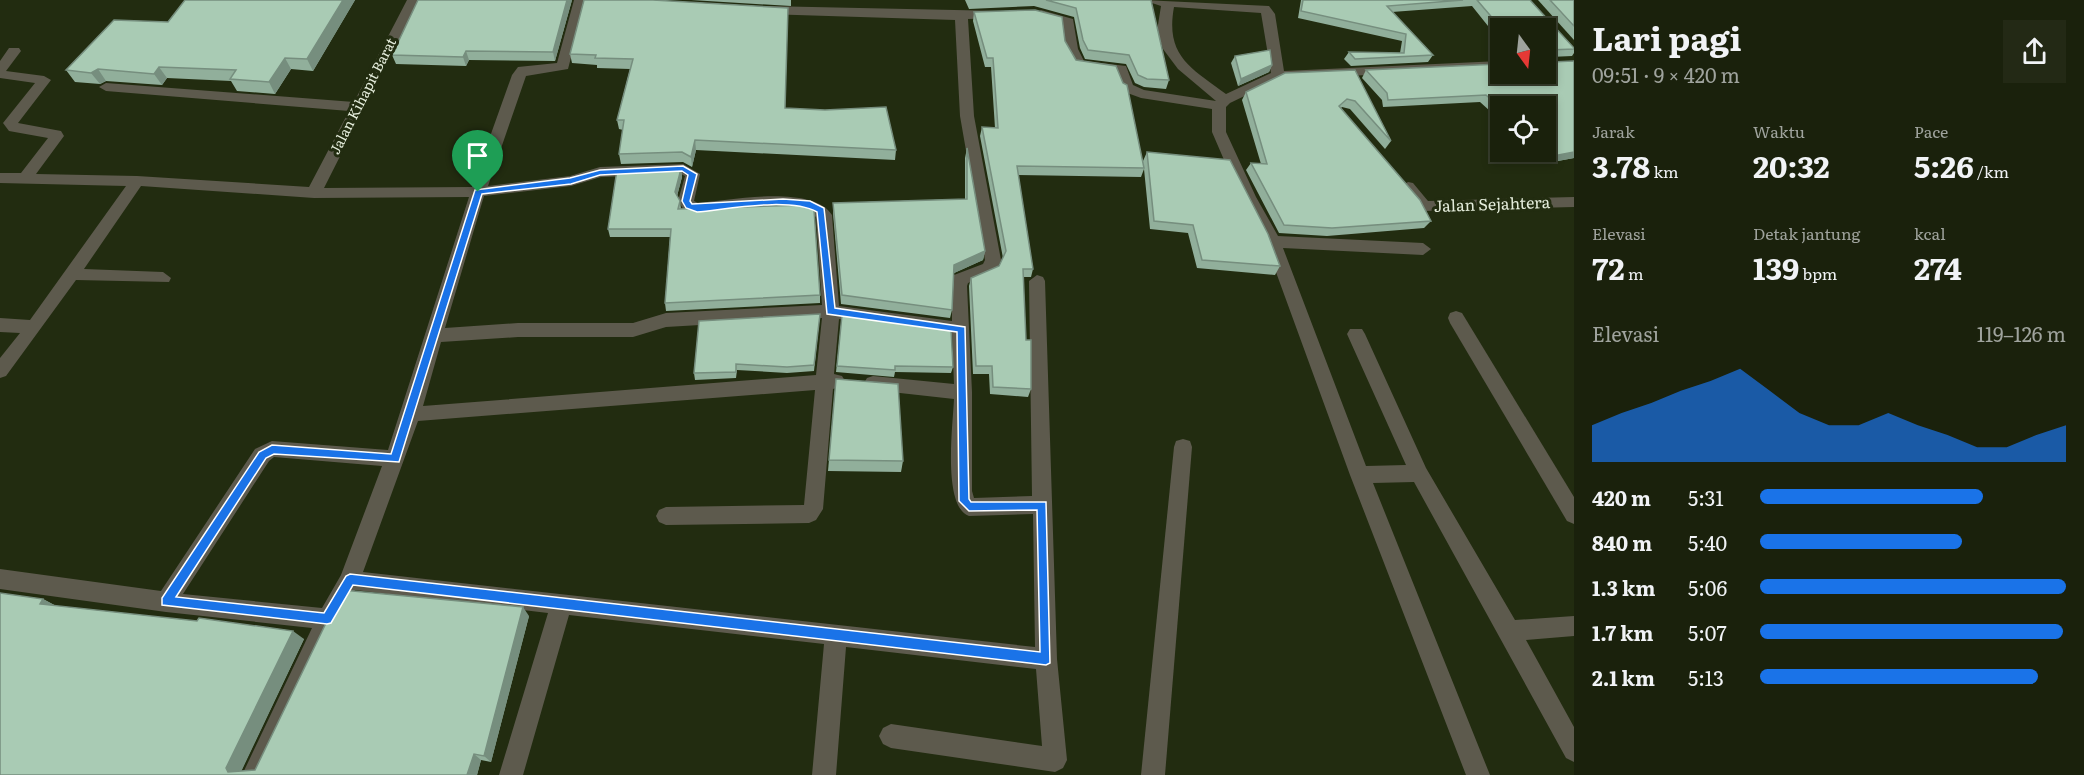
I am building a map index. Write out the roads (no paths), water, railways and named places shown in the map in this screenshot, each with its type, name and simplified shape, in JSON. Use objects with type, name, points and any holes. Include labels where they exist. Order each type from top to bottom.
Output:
[{"type":"street","name":"Jalan Kihapit Barat","points":[[314,193],[413,0]]},
{"type":"street","points":[[254,775],[327,619],[350,580],[411,414],[478,192],[519,75],[523,70],[563,66],[580,0]]},
{"type":"street","points":[[587,0],[598,1]]},
{"type":"street","points":[[890,15],[891,0]]},
{"type":"street","points":[[1149,0],[1265,9],[1269,14],[1278,75]]},
{"type":"street","points":[[1168,3],[1164,30],[1166,42],[1193,75],[1222,103]]},
{"type":"street","points":[[757,10],[961,16],[1026,10],[1068,21],[1070,33],[1068,45],[1080,65],[1117,67],[1121,69],[1127,88],[1141,94],[1222,103],[1278,75],[1490,65]]},
{"type":"street","points":[[961,16],[967,116],[993,260],[990,268],[960,279],[964,501],[969,507],[1042,505]]},
{"type":"street","points":[[0,70],[14,51]]},
{"type":"street","points":[[0,75],[44,80],[10,123],[15,128],[57,134],[25,178]]},
{"type":"street","points":[[106,87],[358,106]]},
{"type":"street","points":[[1222,103],[1219,132],[1248,197],[1273,242],[1360,475],[1478,775]]},
{"type":"street","points":[[0,178],[137,181],[314,193],[478,192],[571,181],[600,172],[683,169],[693,174],[686,201],[688,206],[697,209],[783,202],[810,204],[824,215],[831,311],[818,431],[815,503],[809,514],[666,516]]},
{"type":"street","name":"Jalan Sejahtera","points":[[1396,173],[1424,206],[1574,202]]},
{"type":"street","points":[[0,371],[34,327],[137,181]]},
{"type":"street","points":[[1273,242],[1423,249]]},
{"type":"street","points":[[70,274],[163,278]]},
{"type":"street","points":[[891,736],[1055,760],[1046,659],[1037,281]]},
{"type":"street","points":[[435,336],[518,330],[633,330],[666,320],[762,317],[831,311],[962,329]]},
{"type":"street","points":[[1456,318],[1574,515]]},
{"type":"street","points":[[0,325],[34,327]]},
{"type":"street","points":[[1356,334],[1419,473],[1509,630],[1574,750]]},
{"type":"street","points":[[411,414],[554,405],[825,380],[963,392]]},
{"type":"street","points":[[1153,775],[1183,447]]},
{"type":"street","points":[[166,602],[262,455],[272,449],[395,459]]},
{"type":"street","points":[[1360,475],[1419,473]]},
{"type":"street","points":[[0,579],[166,602],[327,619]]},
{"type":"street","points":[[350,580],[1046,659]]},
{"type":"street","points":[[511,775],[561,605]]},
{"type":"street","points":[[1509,630],[1574,626]]},
{"type":"street","points":[[824,775],[836,636]]}]
